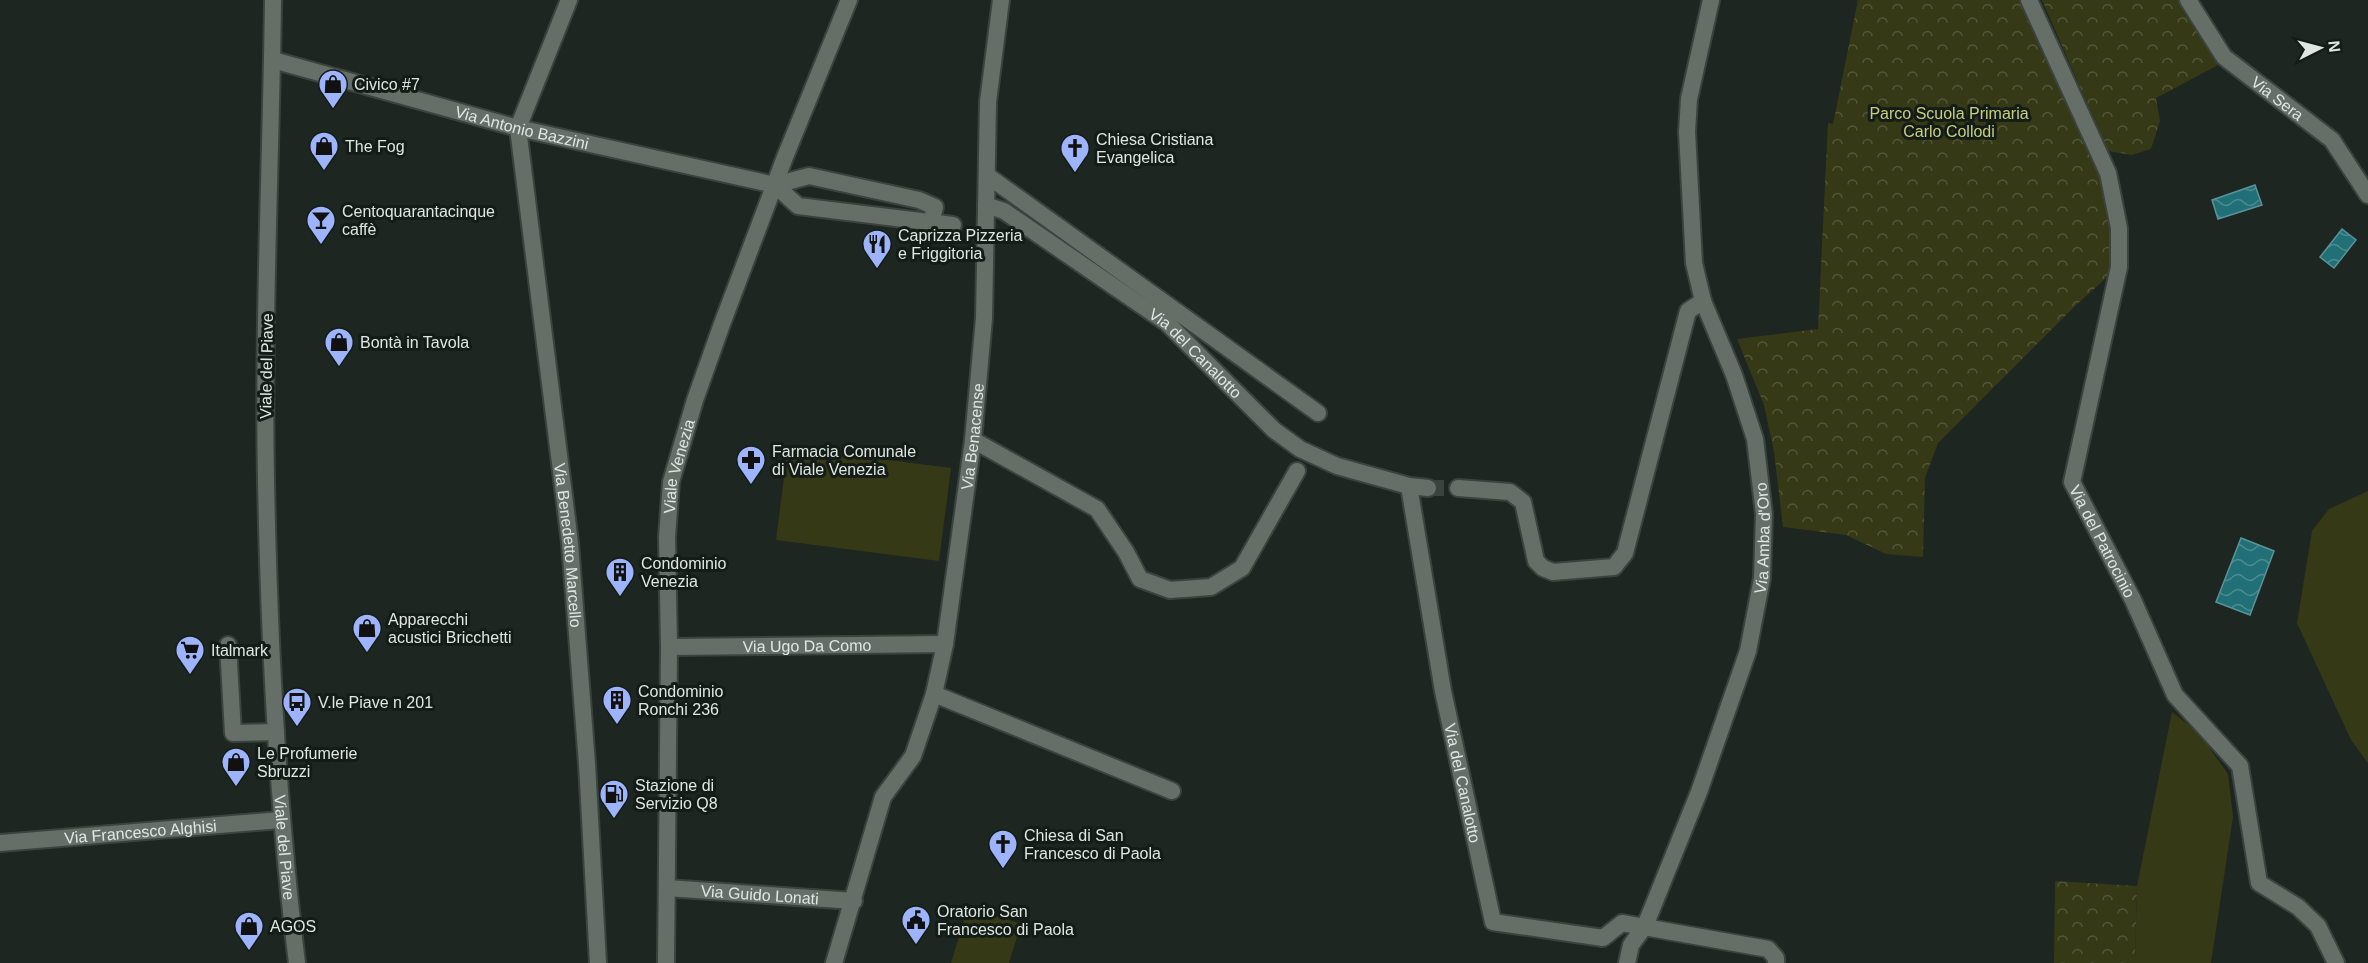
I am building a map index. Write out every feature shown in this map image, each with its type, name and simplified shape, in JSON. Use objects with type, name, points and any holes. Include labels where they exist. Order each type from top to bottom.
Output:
[{"type":"street","name":"Viale del Piave","points":[[273,0],[266,478],[281,820],[297,963]]},
{"type":"street","points":[[518,128],[569,0]]},
{"type":"street","name":"Viale Venezia","points":[[666,963],[669,646],[667,537],[671,482],[695,400],[718,335],[849,0]]},
{"type":"street","name":"Via Benacense","points":[[834,963],[883,797],[913,756],[934,694],[945,644],[973,440],[984,318],[988,102],[1001,0]]},
{"type":"street","name":"Via Amba d'Oro","points":[[1626,963],[1631,945],[1645,926],[1699,792],[1748,651],[1762,578],[1764,514],[1755,439],[1734,375],[1703,301],[1694,264],[1687,132],[1689,99],[1711,0]]},
{"type":"street","name":"Via del Patrocinio","points":[[2029,0],[2108,173],[2119,228],[2119,267],[2072,482],[2133,600],[2175,695],[2240,766],[2259,883],[2298,907],[2318,926],[2336,963]]},
{"type":"street","name":"Via Sera","points":[[2188,0],[2224,57],[2332,140],[2368,195]]},
{"type":"street","name":"Via Antonio Bazzini","points":[[273,60],[518,128],[775,185]]},
{"type":"street","name":"Via Benedetto Marcello","points":[[518,128],[570,543],[587,764],[598,963]]},
{"type":"street","points":[[775,185],[809,176],[918,200],[953,225]]},
{"type":"street","points":[[987,176],[1318,413]]},
{"type":"street","points":[[775,185],[798,206],[937,213]]},
{"type":"street","name":"Via del Canalotto","points":[[986,205],[1004,210],[1167,323],[1274,430],[1300,449],[1337,466],[1409,486],[1428,488]]},
{"type":"street","points":[[1458,488],[1510,492],[1523,502],[1536,561],[1543,568],[1553,572],[1614,567],[1625,553],[1688,311],[1703,301]]},
{"type":"street","points":[[973,440],[1097,509],[1126,552],[1140,579],[1170,590],[1211,587],[1242,568],[1297,471]]},
{"type":"street","name":"Via del Canalotto","points":[[1409,486],[1443,691],[1493,922],[1603,938],[1622,922],[1645,926]]},
{"type":"street","name":"Via Ugo Da Como","points":[[669,646],[945,644]]},
{"type":"street","points":[[228,645],[233,733],[276,732]]},
{"type":"street","points":[[934,694],[1172,792]]},
{"type":"street","name":"Via Francesco Alghisi","points":[[0,843],[281,820]]},
{"type":"street","name":"Via Guido Lonati","points":[[667,888],[854,901]]},
{"type":"street","points":[[1645,926],[1768,949],[1776,958],[1776,963]]},
{"type":"green space","name":"Parco Scuola Primaria Carlo Collodi","points":[[1858,0],[2022,0],[2105,188],[2115,231],[2114,271],[2075,306],[1938,443],[1925,478],[1923,557],[1886,554],[1846,535],[1783,527],[1774,452],[1764,405],[1737,339],[1818,329],[1828,123],[1833,124]]},
{"type":"green space","points":[[2042,0],[2179,0],[2220,64],[2156,98],[2160,121],[2151,149],[2132,155],[2108,151]]},
{"type":"green space","points":[[788,447],[951,468],[939,561],[776,540]]},
{"type":"green space","points":[[2368,491],[2368,763],[2351,740],[2297,623],[2312,531],[2329,509]]},
{"type":"green space","points":[[2172,712],[2199,733],[2228,774],[2233,817],[2211,963],[2135,963],[2137,886]]},
{"type":"green space","points":[[2055,881],[2137,886],[2135,963],[2054,963]]},
{"type":"green space","points":[[968,907],[1021,924],[1009,963],[951,963]]},
{"type":"water","points":[[2255,185],[2262,205],[2218,219],[2212,200]]},
{"type":"water","points":[[2342,229],[2356,240],[2334,268],[2320,257]]},
{"type":"water","points":[[2241,538],[2274,551],[2250,615],[2216,602]]},
{"type":"tunnel","points":[[1428,488],[1458,488]]},
{"type":"place","name":"Civico #7","points":[[333,110]]},
{"type":"place","name":"The Fog","points":[[324,172]]},
{"type":"place","name":"Chiesa Cristiana Evangelica","points":[[1075,174]]},
{"type":"place","name":"Centoquarantacinque caffè","points":[[321,246]]},
{"type":"place","name":"Caprizza Pizzeria e Friggitoria","points":[[877,270]]},
{"type":"place","name":"Bontà in Tavola","points":[[339,368]]},
{"type":"place","name":"Farmacia Comunale di Viale Venezia","points":[[751,486]]},
{"type":"place","name":"Condominio Venezia","points":[[620,598]]},
{"type":"place","name":"Apparecchi acustici Bricchetti","points":[[367,654]]},
{"type":"place","name":"Italmark","points":[[190,676]]},
{"type":"place","name":"Condominio Ronchi 236","points":[[617,726]]},
{"type":"place","name":"V.le Piave n 201","points":[[297,728]]},
{"type":"place","name":"Le Profumerie Sbruzzi","points":[[236,788]]},
{"type":"place","name":"Stazione di Servizio Q8","points":[[614,820]]},
{"type":"place","name":"Chiesa di San Francesco di Paola","points":[[1003,870]]},
{"type":"place","name":"Oratorio San Francesco di Paola","points":[[916,946]]},
{"type":"place","name":"AGOS","points":[[249,952]]}]
